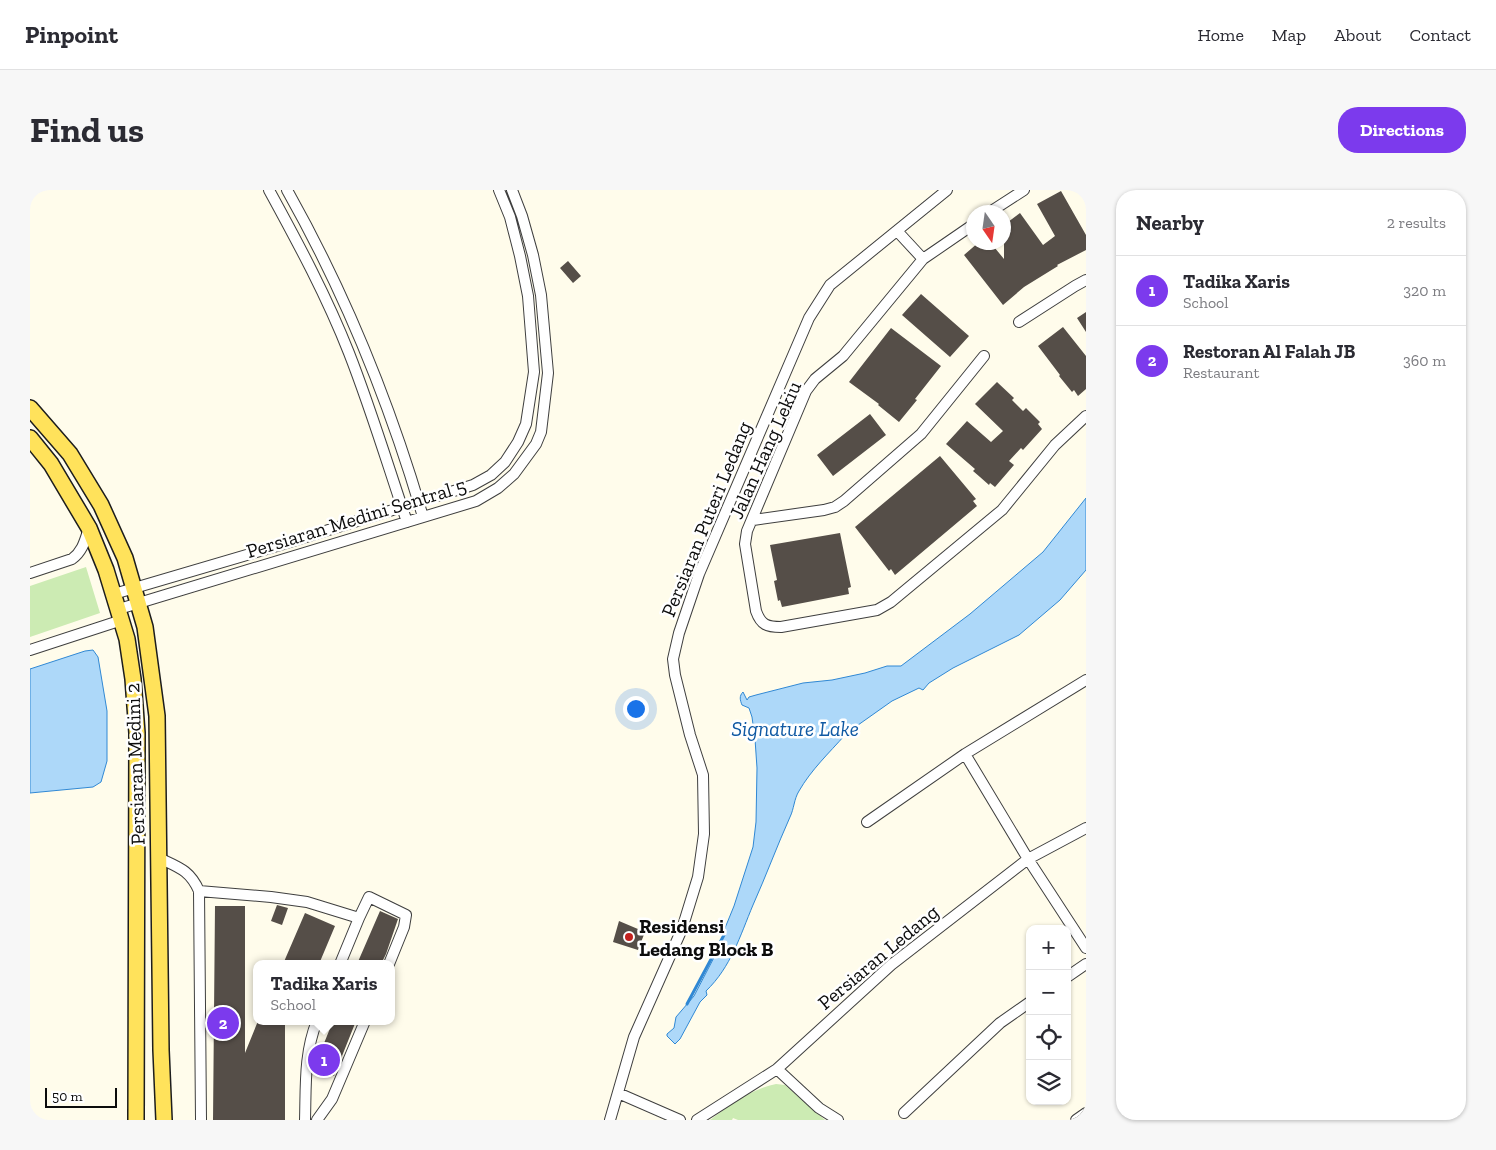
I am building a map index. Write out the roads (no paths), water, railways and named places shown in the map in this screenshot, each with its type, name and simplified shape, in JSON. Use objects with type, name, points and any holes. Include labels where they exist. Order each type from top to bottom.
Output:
[{"type":"main road","name":"Persiaran Medini 2","points":[[30,408],[70,454],[101,505],[124,558],[145,627],[157,716],[161,1050],[165,1116]]},
{"type":"main road","name":"Persiaran Medini 2","points":[[30,438],[52,464],[89,528],[127,638],[133,679],[137,733],[136,1120]]},
{"type":"street","points":[[269,190],[319,286],[349,352],[384,448],[407,522]]},
{"type":"street","points":[[287,190],[333,278],[363,347],[399,441],[423,517]]},
{"type":"street","name":"Persiaran Medini Sentral 5","points":[[118,608],[136,595],[277,546],[473,485],[491,475],[505,462],[518,442],[526,424],[534,372],[528,296],[514,233],[499,190]]},
{"type":"street","name":"Persiaran Medini Sentral 5","points":[[136,595],[407,522],[476,501],[498,488],[514,474],[536,444],[541,432],[548,373],[541,295],[533,255],[522,216],[512,190]]},
{"type":"street","name":"Persiaran Puteri Ledang","points":[[610,1120],[634,1037],[682,929],[698,878],[704,834],[703,775],[690,735],[675,675],[673,659],[678,633],[699,574],[809,318],[830,285],[898,232],[947,190]]},
{"type":"street","points":[[1001,205],[1024,190]]},
{"type":"street","name":"Jalan Hang Lekiu","points":[[966,229],[923,259],[843,356],[815,379],[806,391],[747,531],[745,544],[756,611],[760,620],[772,627],[781,627],[877,610],[891,602],[1002,510],[1055,445],[1086,416]]},
{"type":"street","points":[[898,232],[923,259]]},
{"type":"street","points":[[1019,322],[1086,280]]},
{"type":"street","points":[[753,520],[824,510],[835,507],[844,501],[921,434],[984,356]]},
{"type":"street","points":[[30,573],[72,559],[78,555],[89,528]]},
{"type":"street","points":[[30,650],[100,626],[118,608],[136,595]]},
{"type":"street","points":[[867,822],[964,754],[1086,680]]},
{"type":"street","points":[[964,754],[1028,859],[1086,948]]},
{"type":"street","name":"Persiaran Ledang","points":[[697,1120],[777,1070],[891,965],[1028,859],[1086,828]]},
{"type":"street","points":[[158,858],[190,875],[199,891],[201,1120]]},
{"type":"street","points":[[199,891],[307,902],[359,918]]},
{"type":"street","points":[[342,960],[369,897],[406,915],[404,927],[391,960]]},
{"type":"street","points":[[1071,974],[1086,964]]},
{"type":"street","points":[[904,1113],[1000,1023],[1026,1005]]},
{"type":"street","points":[[305,1120],[306,1059],[315,1025]]},
{"type":"street","points":[[317,1120],[332,1099],[363,1025]]},
{"type":"street","points":[[777,1070],[819,1108],[838,1120]]},
{"type":"street","points":[[618,1094],[680,1120]]},
{"type":"street","points":[[1076,1120],[1086,1113]]},
{"type":"water","name":"Signature Lake","points":[[1086,498],[1086,570],[1060,600],[1019,635],[953,668],[929,683],[923,690],[919,688],[892,701],[845,735],[809,776],[797,794],[791,814],[734,951],[715,982],[706,991],[707,995],[700,1002],[680,1039],[675,1044],[667,1034],[674,1028],[676,1017],[694,996],[721,944],[753,847],[756,822],[757,768],[752,717],[749,708],[742,705],[740,698],[743,692],[747,700],[749,697],[803,683],[832,680],[887,666],[901,666],[970,614],[1043,552]]},
{"type":"water","points":[[93,650],[98,657],[107,711],[107,761],[101,782],[93,787],[30,793],[30,669]]},
{"type":"waterway","points":[[687,1004],[724,935]]},
{"type":"place","name":"Residensi Ledang Block B","points":[[629,937]]},
{"type":"place","name":"Restoran Al Falah JB","points":[[223,1023]]},
{"type":"place","name":"Tadika Xaris","points":[[324,1060]]}]
